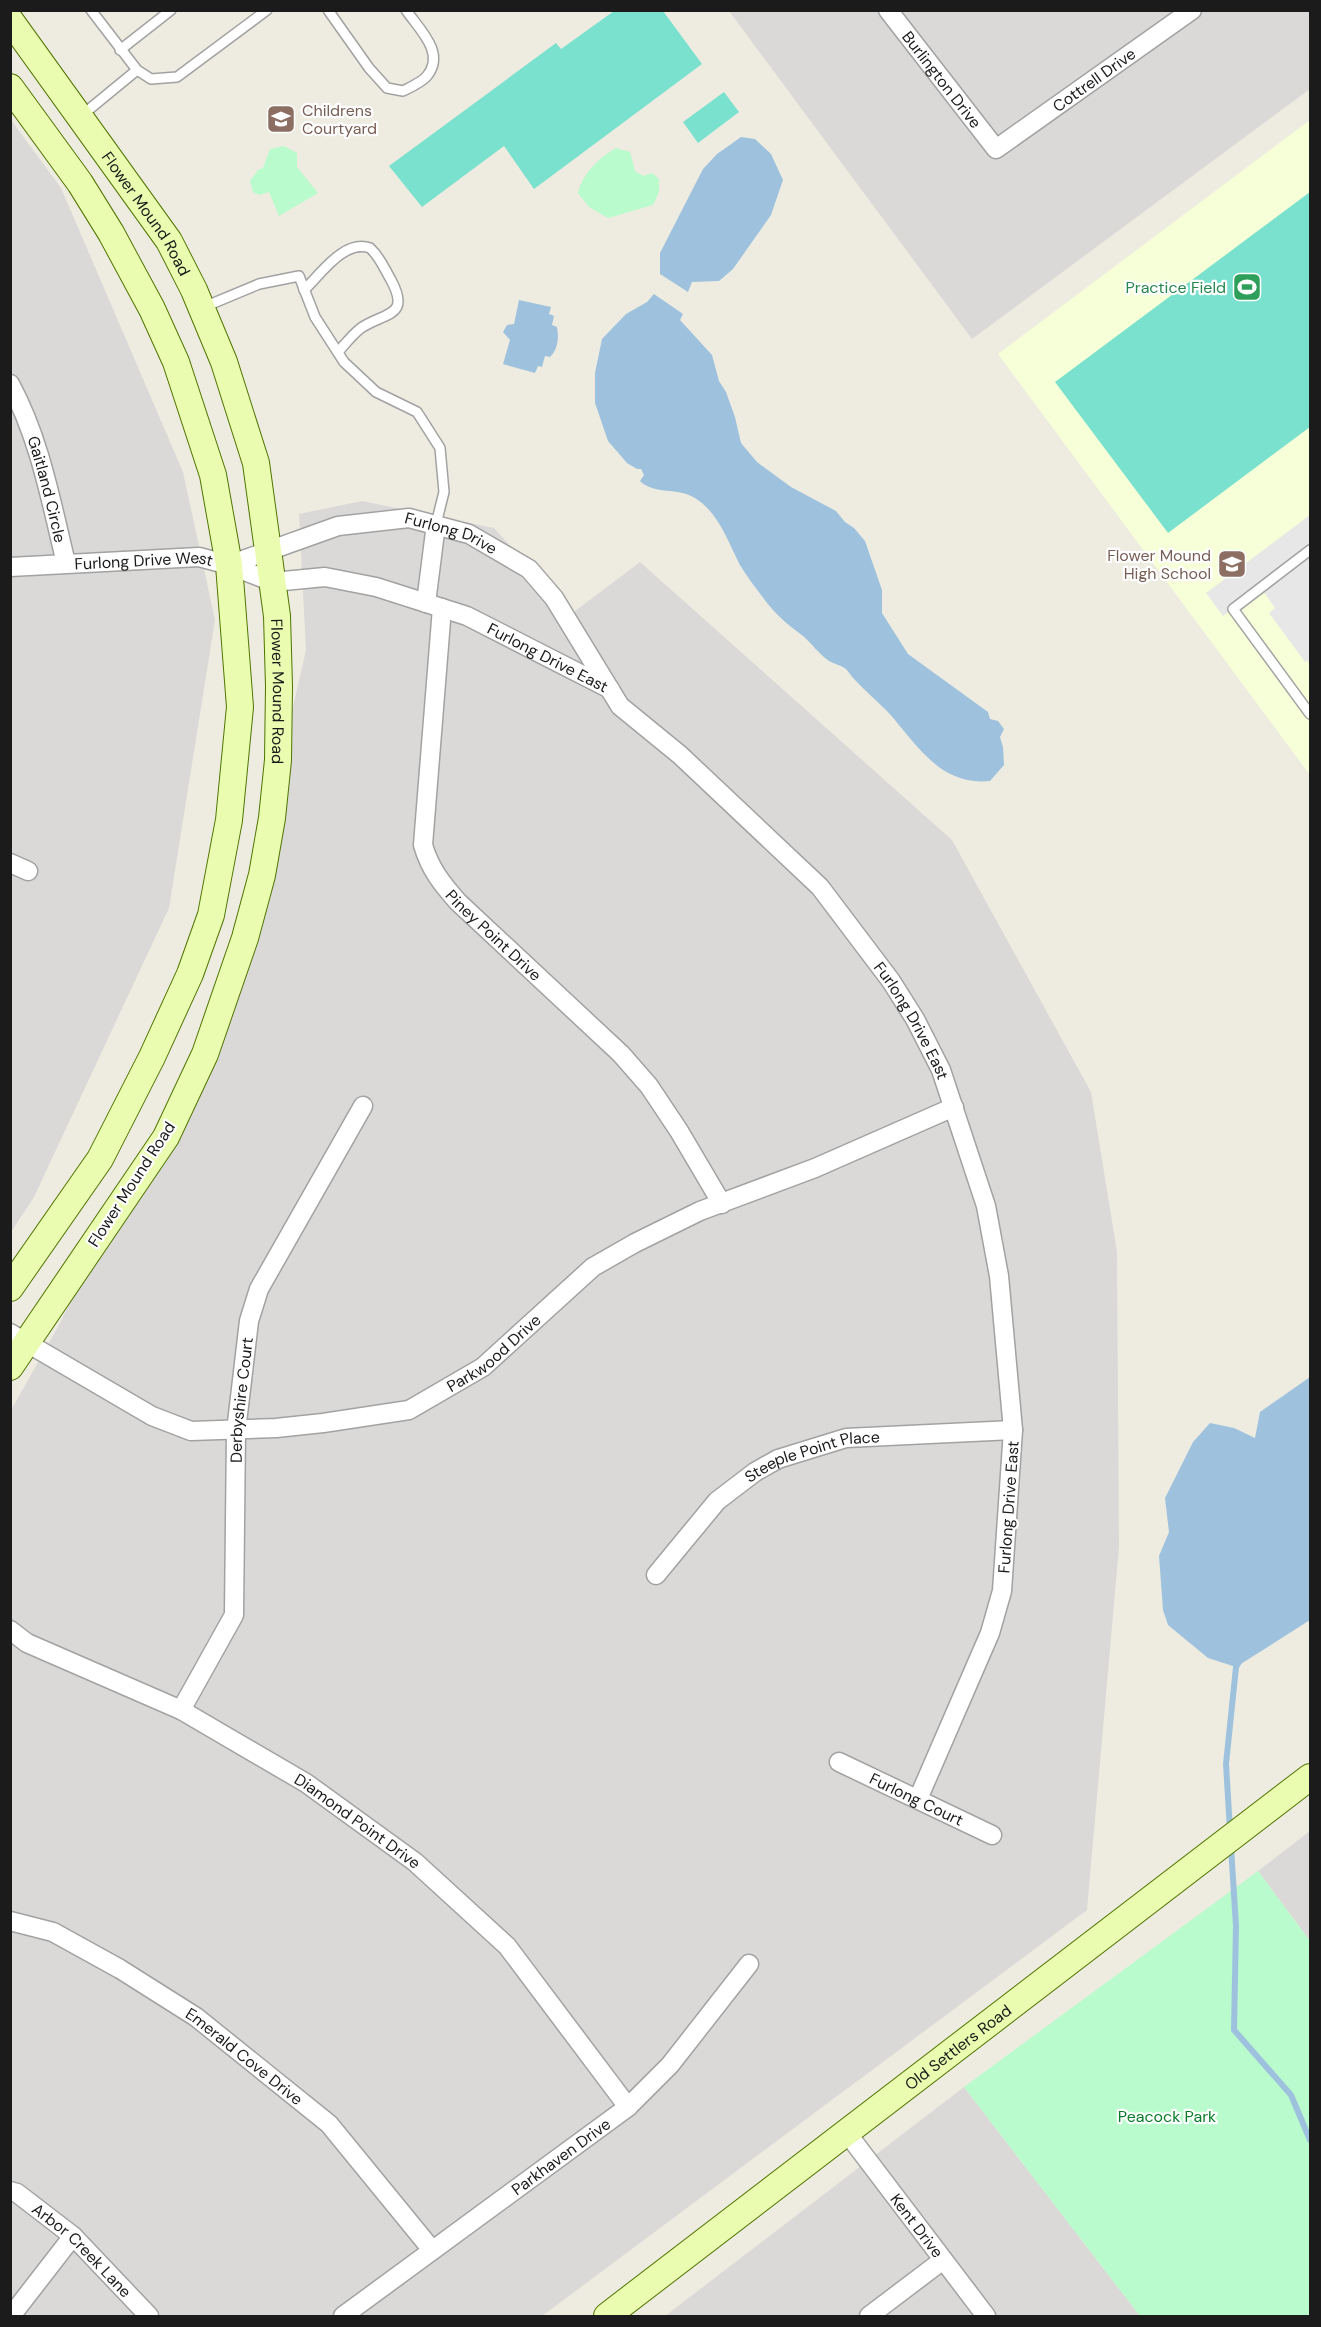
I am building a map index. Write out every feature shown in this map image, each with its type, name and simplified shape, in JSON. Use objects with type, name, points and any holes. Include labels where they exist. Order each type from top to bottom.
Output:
[{"type":"main road","name":"Flower Mound Road","points":[[10,20],[169,241],[202,308],[224,362],[256,463],[277,616],[279,686],[278,760],[272,818],[264,863],[245,938],[206,1054],[166,1137],[18,1338],[10,1367]]},
{"type":"main road","points":[[10,87],[80,183],[111,233],[152,309],[176,362],[211,467],[229,566],[240,706],[230,820],[211,915],[180,994],[152,1057],[100,1159],[10,1288]]},
{"type":"main road","points":[[48,139],[81,116]]},
{"type":"main road","name":"Old Settlers Road","points":[[607,2316],[1311,1777]]},
{"type":"street","name":"Burlington Drive","points":[[888,10],[996,149]]},
{"type":"street","name":"Cottrell Drive","points":[[996,149],[1192,10]]},
{"type":"street","name":"Gaitland Circle","points":[[10,384],[42,460],[66,563]]},
{"type":"street","name":"Furlong Drive","points":[[229,566],[269,549],[338,525],[410,518],[469,534],[529,569],[554,598],[611,690]]},
{"type":"street","name":"Piney Point Drive","points":[[436,524],[423,845],[428,861],[438,880],[459,902],[590,1023],[649,1086],[679,1131],[722,1204]]},
{"type":"street","name":"Furlong Drive West","points":[[10,567],[199,557],[273,582]]},
{"type":"street","name":"Furlong Drive East","points":[[273,582],[325,577],[376,587],[434,605],[496,629],[611,690],[620,706],[680,755],[820,887],[891,981],[915,1018],[941,1070],[986,1206],[999,1276],[1013,1430],[1002,1591],[990,1633],[918,1799]]},
{"type":"street","points":[[10,863],[28,871]]},
{"type":"street","name":"Derbyshire Court","points":[[181,1710],[234,1615],[236,1431],[249,1321],[259,1289],[363,1106]]},
{"type":"street","name":"Parkwood Drive","points":[[18,1338],[152,1416],[191,1431],[236,1431],[323,1423],[409,1410],[483,1366],[593,1267],[681,1220],[815,1168],[954,1107]]},
{"type":"street","name":"Steeple Point Place","points":[[656,1575],[717,1500],[755,1472],[778,1459],[846,1438],[1013,1430]]},
{"type":"street","name":"Diamond Point Drive","points":[[10,1630],[27,1643],[181,1710],[306,1783],[415,1862],[507,1946],[628,2107]]},
{"type":"street","name":"Furlong Court","points":[[839,1762],[992,1835]]},
{"type":"street","name":"Emerald Cove Drive","points":[[10,1921],[53,1932],[120,1969],[196,2017],[329,2124],[432,2250]]},
{"type":"street","name":"Parkhaven Drive","points":[[344,2316],[628,2107],[670,2065],[749,1964]]},
{"type":"street","name":"Kent Drive","points":[[847,2133],[986,2316]]},
{"type":"street","name":"Arbor Creek Lane","points":[[10,2191],[17,2193],[73,2236],[149,2316]]},
{"type":"street","points":[[11,2316],[73,2236]]},
{"type":"street","points":[[869,2316],[943,2260]]},
{"type":"lane","points":[[91,10],[137,70],[151,79],[177,76],[267,10]]},
{"type":"lane","points":[[120,50],[171,10]]},
{"type":"lane","points":[[328,10],[369,68],[387,88],[403,91],[426,78],[434,64],[433,48],[406,10]]},
{"type":"lane","points":[[81,116],[137,70]]},
{"type":"lane","points":[[304,290],[342,253],[359,245],[370,248],[383,265],[398,293],[398,306],[391,314],[360,329],[338,352]]},
{"type":"lane","points":[[202,308],[259,284],[299,276],[315,317],[344,362],[376,392],[417,412],[440,448],[444,492],[436,524]]},
{"type":"lane","points":[[1311,550],[1233,609],[1311,714]]},
{"type":"shaded area","points":[[614,11],[663,11],[702,64],[534,189],[504,146],[422,207],[389,166],[556,43],[561,49]]},
{"type":"shaded area","points":[[729,11],[1310,11],[1310,89],[972,339]]},
{"type":"shaded area","points":[[724,92],[739,112],[698,143],[683,122]]},
{"type":"shaded area","points":[[11,120],[61,188],[183,472],[215,620],[169,908],[34,1197],[11,1232]]},
{"type":"shaded area","name":"Flower Mound High School","points":[[1310,120],[1310,775],[998,354]]},
{"type":"shaded area","points":[[741,137],[755,139],[771,154],[783,180],[771,215],[733,269],[719,281],[692,282],[688,292],[660,274],[660,253],[703,169],[717,154]]},
{"type":"shaded area","name":"Practice Field","points":[[1310,192],[1310,427],[1168,533],[1055,382]]},
{"type":"shaded area","points":[[654,294],[683,314],[680,320],[712,355],[719,381],[726,392],[735,417],[741,443],[757,462],[791,487],[836,511],[865,541],[882,590],[882,613],[908,654],[988,712],[990,719],[998,721],[1004,729],[1000,737],[1004,765],[990,781],[972,781],[957,777],[943,770],[931,760],[846,669],[825,658],[773,610],[740,565],[717,520],[703,504],[688,495],[659,490],[646,485],[640,481],[644,475],[641,469],[627,463],[608,441],[595,403],[595,373],[602,339],[626,314],[647,302]]},
{"type":"shaded area","points":[[519,300],[551,307],[549,314],[554,316],[552,325],[557,327],[558,339],[555,350],[550,357],[545,356],[542,367],[538,366],[535,373],[503,364],[510,340],[503,332],[507,325],[514,324]]},
{"type":"shaded area","points":[[362,501],[494,528],[571,614],[640,562],[952,840],[1091,1092],[1117,1252],[1119,1547],[1087,1910],[542,2316],[11,2316],[11,1410],[59,1325],[231,976],[306,650],[299,514]]},
{"type":"shaded area","points":[[1310,515],[1310,665],[1307,660],[1305,662],[1269,613],[1275,608],[1261,588],[1223,616],[1206,593]]},
{"type":"shaded area","points":[[1310,1377],[1310,1620],[1236,1667],[1208,1658],[1168,1625],[1163,1610],[1159,1556],[1169,1532],[1165,1498],[1193,1442],[1210,1423],[1234,1428],[1255,1438],[1260,1412]]},
{"type":"shaded area","points":[[1310,1831],[1310,1941],[1258,1871]]},
{"type":"shaded area","points":[[964,2087],[1140,2316],[665,2316]]},
{"type":"green space","points":[[284,146],[297,153],[297,167],[318,193],[279,216],[269,192],[259,195],[253,192],[250,181],[258,170],[263,168],[270,149]]},
{"type":"green space","points":[[616,148],[630,152],[635,171],[643,176],[652,173],[659,179],[659,192],[653,205],[608,218],[589,207],[578,193],[583,179],[592,167]]},
{"type":"green space","name":"Peacock Park","points":[[1258,1871],[1310,1941],[1310,2316],[1140,2316],[964,2087]]},
{"type":"waterway","points":[[1230,1830],[1226,1764],[1236,1667],[1239,1662]]},
{"type":"waterway","points":[[1231,1847],[1236,1926],[1234,2030],[1291,2095],[1310,2140]]},
{"type":"place","name":"Childrens Courtyard","points":[[281,119]]},
{"type":"place","name":"Practice Field","points":[[1247,287]]},
{"type":"place","name":"Flower Mound High School","points":[[1232,564]]}]
